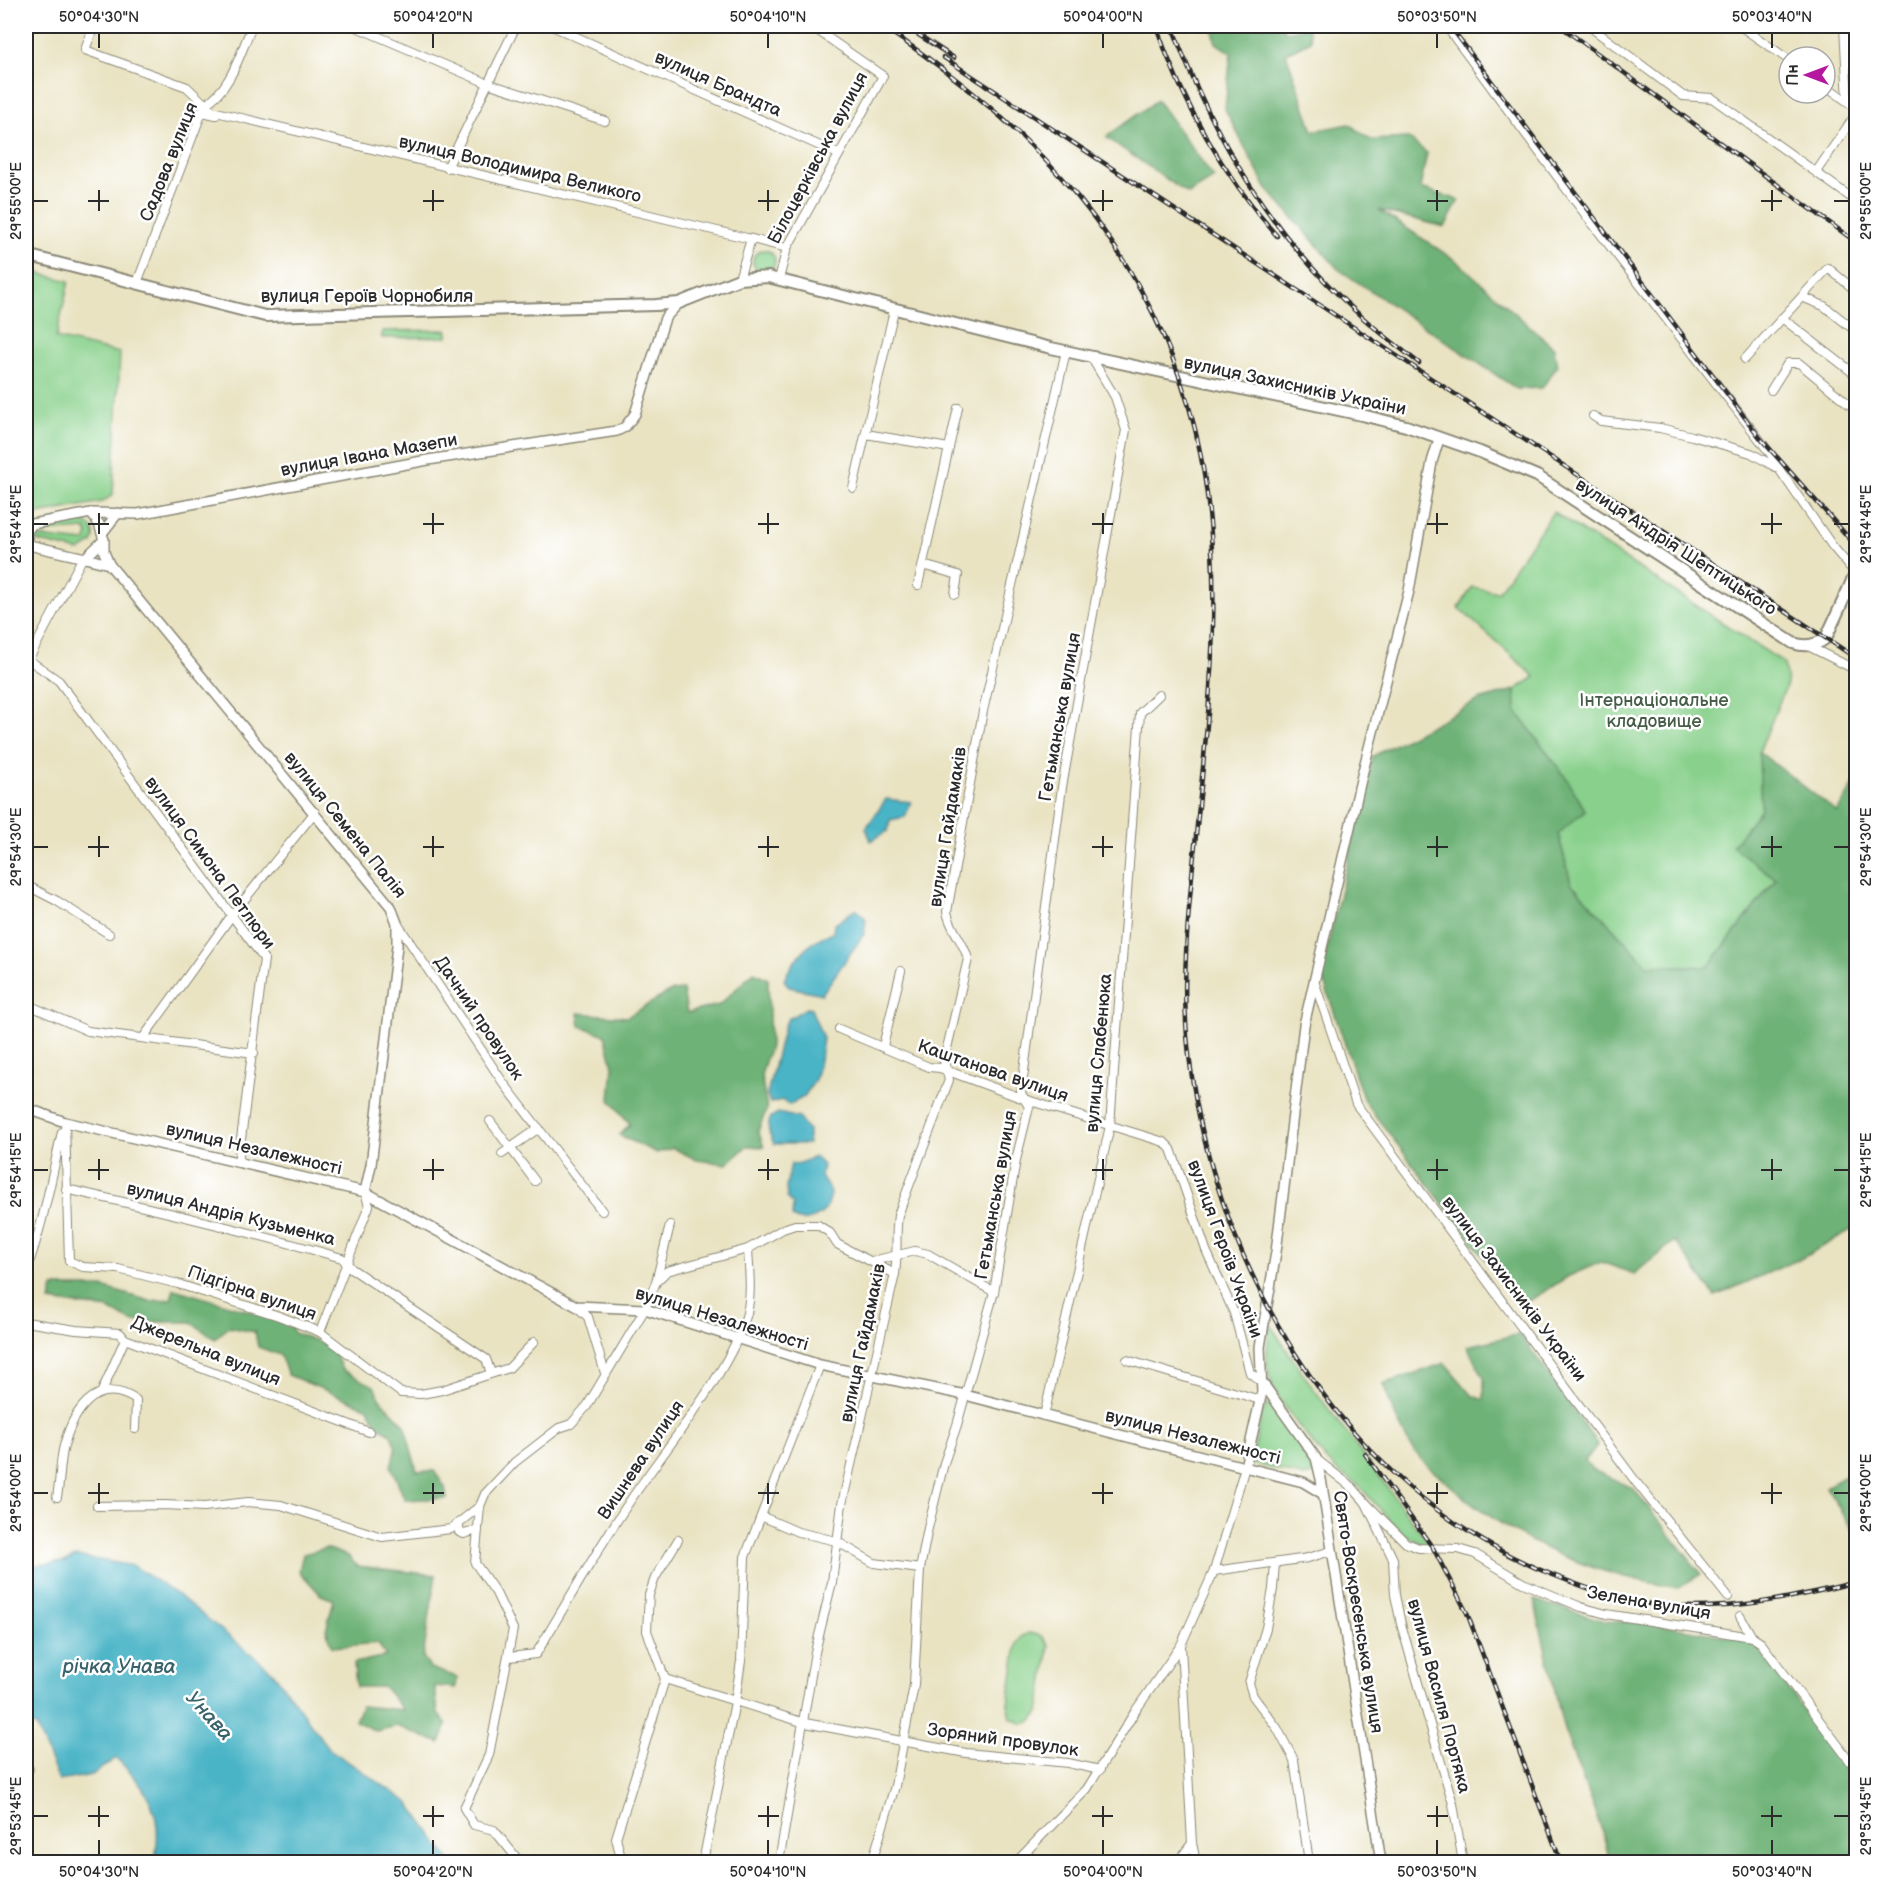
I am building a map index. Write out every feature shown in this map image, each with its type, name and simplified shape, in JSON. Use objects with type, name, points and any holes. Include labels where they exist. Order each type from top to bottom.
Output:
[{"type":"main road","name":"вулиця Героїв Чорнобиля","points":[[26,255],[265,316],[503,311],[679,303]]},
{"type":"main road","points":[[679,303],[751,276],[779,279]]},
{"type":"main road","name":"вулиця Захисників України","points":[[779,279],[894,310],[1091,357],[1362,415],[1406,426],[1439,439]]},
{"type":"main road","name":"вулиця Андрія Шептицького","points":[[1439,439],[1480,452],[1537,477],[1793,643],[1808,646]]},
{"type":"main road","points":[[1808,646],[1820,644],[1829,634],[1856,573]]},
{"type":"street","name":"вулиця Володимира Великого","points":[[94,26],[85,50],[187,87],[212,111],[787,248]]},
{"type":"street","name":"Садова вулиця","points":[[137,283],[202,112],[206,104],[214,100],[223,88],[252,26]]},
{"type":"street","points":[[354,26],[487,83],[606,121]]},
{"type":"street","points":[[447,168],[516,26]]},
{"type":"street","name":"вулиця Брандта","points":[[552,26],[838,154]]},
{"type":"street","name":"Білоцерківська вулиця","points":[[779,279],[787,248],[883,76],[811,26]]},
{"type":"street","points":[[1446,26],[1579,206],[1770,453],[1833,547],[1856,573]]},
{"type":"street","points":[[1589,26],[1683,96],[1712,98],[1857,201]]},
{"type":"street","points":[[1740,26],[1777,52]]},
{"type":"street","points":[[1844,26],[1848,101]]},
{"type":"street","points":[[1837,93],[1857,108]]},
{"type":"street","name":"вулиця Володимира Великого","points":[[202,112],[247,119]]},
{"type":"street","points":[[1816,172],[1857,114]]},
{"type":"street","points":[[739,279],[751,239]]},
{"type":"street","points":[[1745,359],[1828,268],[1857,291]]},
{"type":"street","points":[[1802,297],[1824,306],[1857,331]]},
{"type":"street","name":"вулиця Івана Мазепи","points":[[27,534],[91,513],[138,514],[428,460],[617,430],[625,427],[635,414],[665,318],[679,303]]},
{"type":"street","points":[[853,488],[894,310]]},
{"type":"street","points":[[1782,318],[1857,375]]},
{"type":"street","name":"вулиця Гайдамаків","points":[[779,1863],[805,1723],[815,1652],[832,1582],[842,1504],[895,1274],[898,1254],[895,1235],[898,1215],[947,1088],[949,1075],[944,1062],[968,959],[964,943],[951,927],[947,912],[984,711],[1066,351]]},
{"type":"street","name":"Гетьманська вулиця","points":[[872,1863],[895,1786],[902,1739],[914,1685],[921,1569],[941,1474],[994,1292],[1017,1160],[1029,1107],[1021,1093],[1062,787],[1126,430],[1115,397],[1091,357]]},
{"type":"street","points":[[1771,390],[1788,363],[1799,363],[1857,410]]},
{"type":"street","points":[[918,585],[958,408]]},
{"type":"street","points":[[1593,416],[1601,420],[1660,428],[1741,450],[1779,469]]},
{"type":"street","points":[[866,434],[949,448]]},
{"type":"street","points":[[1016,1863],[1087,1789],[1136,1710],[1181,1645],[1214,1571],[1245,1467],[1260,1400],[1262,1383],[1260,1347],[1281,1214],[1297,1071],[1313,980],[1409,591],[1432,462],[1439,439]]},
{"type":"street","points":[[91,513],[104,536]]},
{"type":"street","points":[[26,660],[84,557],[104,536],[118,513]]},
{"type":"street","points":[[27,534],[84,557],[109,564]]},
{"type":"street","name":"вулиця Семена Палія","points":[[104,536],[104,552],[109,564],[315,812],[391,907],[397,923],[397,946],[371,1165],[365,1192],[369,1206],[320,1332]]},
{"type":"street","points":[[922,565],[958,575],[955,594]]},
{"type":"street","points":[[1808,646],[1857,670]]},
{"type":"street","name":"вулиця Симона Петлюри","points":[[26,660],[59,681],[264,958],[254,1053],[238,1163]]},
{"type":"street","name":"вулиця Слабенюка","points":[[1044,1416],[1110,1126],[1140,713],[1159,695]]},
{"type":"street","points":[[143,1038],[232,915],[315,812]]},
{"type":"street","points":[[26,885],[57,901],[109,934]]},
{"type":"street","name":"Дачний провулок","points":[[397,923],[502,1081],[603,1211]]},
{"type":"street","points":[[883,1046],[901,971]]},
{"type":"street","name":"вулиця Захисників України","points":[[1313,980],[1356,1104],[1636,1482],[1728,1597]]},
{"type":"street","points":[[26,1004],[88,1031],[254,1053]]},
{"type":"street","name":"Каштанова вулиця","points":[[839,1029],[929,1066],[1024,1099],[1164,1142]]},
{"type":"street","name":"вулиця Незалежності","points":[[26,1108],[65,1122],[365,1192],[576,1306],[645,1310],[820,1365],[965,1395],[1303,1482],[1323,1494]]},
{"type":"street","points":[[490,1121],[505,1152],[535,1181]]},
{"type":"street","points":[[26,1271],[41,1230],[43,1209],[65,1122]]},
{"type":"street","name":"Підгірна вулиця","points":[[65,1122],[69,1261],[83,1267],[117,1269],[178,1284],[279,1316],[320,1332],[401,1393],[421,1394],[442,1390],[509,1368],[534,1342]]},
{"type":"street","points":[[505,1152],[539,1128]]},
{"type":"street","name":"вулиця Героїв України","points":[[1164,1142],[1171,1149],[1206,1250],[1234,1313],[1250,1373],[1262,1383]]},
{"type":"street","name":"вулиця Андрія Кузьменка","points":[[66,1189],[200,1222],[224,1225],[342,1258],[352,1269],[486,1359],[491,1374]]},
{"type":"street","points":[[520,1863],[494,1830],[474,1825],[464,1808],[489,1755],[513,1629],[496,1593],[475,1563],[480,1506],[485,1494],[515,1462],[579,1415],[645,1310],[656,1282],[670,1225]]},
{"type":"street","points":[[656,1282],[667,1271],[748,1249],[783,1229],[795,1225],[818,1226],[830,1233],[837,1244],[895,1274]]},
{"type":"street","name":"Вишнева вулиця","points":[[509,1657],[536,1654],[632,1498],[718,1372],[738,1338],[749,1299],[748,1249]]},
{"type":"street","points":[[872,1261],[915,1251],[928,1254],[994,1292]]},
{"type":"street","points":[[576,1306],[588,1317],[605,1373]]},
{"type":"street","name":"Джерельна вулиця","points":[[26,1322],[76,1330],[115,1332],[125,1339],[369,1432]]},
{"type":"street","points":[[57,1497],[62,1452],[70,1428],[82,1408],[93,1396],[102,1391],[125,1339]]},
{"type":"street","points":[[1127,1360],[1260,1400]]},
{"type":"street","points":[[703,1863],[741,1661],[744,1564],[763,1516],[772,1484],[820,1365]]},
{"type":"street","name":"Свято-Воскресенська вулиця","points":[[1262,1383],[1316,1458],[1381,1863]]},
{"type":"street","points":[[102,1391],[136,1400],[135,1430]]},
{"type":"street","name":"вулиця Василя Портяка","points":[[1316,1458],[1353,1488],[1366,1503],[1393,1559],[1395,1595],[1403,1633],[1453,1804],[1461,1862]]},
{"type":"street","points":[[97,1506],[165,1505],[204,1508],[248,1502],[281,1505],[382,1537],[451,1529],[459,1525],[480,1506]]},
{"type":"street","name":"Зелена вулиця","points":[[1366,1503],[1406,1543],[1419,1548],[1458,1549],[1475,1554],[1523,1583],[1581,1608],[1752,1637]]},
{"type":"street","points":[[763,1516],[798,1532],[836,1541],[874,1563],[921,1569]]},
{"type":"street","points":[[459,1525],[459,1532],[464,1534],[478,1530]]},
{"type":"street","points":[[622,1863],[616,1838],[665,1679],[647,1631],[646,1613],[655,1578],[678,1540]]},
{"type":"street","points":[[1214,1571],[1275,1563],[1331,1551]]},
{"type":"street","points":[[1275,1563],[1266,1628],[1250,1683],[1253,1696],[1277,1728],[1294,1760],[1309,1863]]},
{"type":"street","points":[[1740,1616],[1752,1637],[1761,1643],[1857,1769]]},
{"type":"street","points":[[1181,1645],[1192,1843],[1196,1863]]},
{"type":"street","name":"Зоряний провулок","points":[[665,1679],[805,1723],[902,1739],[966,1753],[1068,1763],[1100,1770]]},
{"type":"street","points":[[1178,1863],[1192,1843]]},
{"type":"green space","points":[[1212,26],[1282,26],[1285,32],[1308,27],[1311,41],[1286,53],[1313,131],[1349,124],[1371,140],[1408,138],[1427,153],[1420,188],[1459,200],[1445,227],[1379,210],[1458,262],[1554,348],[1557,366],[1542,388],[1517,389],[1338,269],[1266,188],[1225,109],[1231,53],[1216,43]]},
{"type":"green space","points":[[1157,100],[1214,178],[1188,194],[1106,137]]},
{"type":"green space","points":[[764,250],[772,253],[775,261],[772,269],[764,272],[756,269],[753,261],[756,253]]},
{"type":"green space","points":[[26,270],[69,281],[56,338],[120,353],[113,495],[102,502],[26,516]]},
{"type":"green space","points":[[447,330],[447,337],[382,338],[382,331]]},
{"type":"green space","name":"Інтернаціональне кладовище","points":[[1553,512],[1784,663],[1787,684],[1759,752],[1761,809],[1733,846],[1776,879],[1708,967],[1647,965],[1571,883],[1558,833],[1585,810],[1567,779],[1516,711],[1515,690],[1535,677],[1459,608],[1472,587],[1498,592]]},
{"type":"green space","points":[[80,520],[90,526],[94,532],[94,539],[92,543],[79,551],[32,540],[29,536],[85,542],[88,534],[85,529],[29,533],[32,528]]},
{"type":"green space","points":[[1515,690],[1516,711],[1567,779],[1585,810],[1558,834],[1571,883],[1647,965],[1708,967],[1776,879],[1732,846],[1761,809],[1759,752],[1837,812],[1856,781],[1856,1227],[1802,1258],[1715,1296],[1675,1241],[1634,1274],[1601,1262],[1569,1276],[1521,1306],[1364,1101],[1321,973],[1373,756],[1479,700]]},
{"type":"green space","points":[[754,972],[768,979],[770,1046],[761,1075],[767,1109],[758,1131],[764,1147],[747,1146],[727,1164],[697,1160],[673,1148],[657,1153],[619,1135],[630,1124],[610,1100],[613,1066],[605,1035],[580,1026],[578,1013],[627,1017],[671,991],[683,990],[687,1013],[719,1005]]},
{"type":"green space","points":[[53,1287],[102,1287],[150,1301],[171,1299],[174,1289],[290,1323],[294,1333],[332,1346],[342,1370],[374,1386],[381,1400],[404,1424],[417,1471],[434,1471],[445,1487],[447,1498],[405,1500],[391,1466],[396,1448],[391,1434],[378,1426],[368,1408],[288,1375],[280,1355],[258,1347],[255,1332],[228,1327],[215,1339],[191,1322],[132,1322],[109,1309],[50,1301]]},
{"type":"green space","points":[[1270,1324],[1308,1381],[1430,1546],[1409,1537],[1392,1523],[1361,1488],[1328,1461],[1291,1416],[1276,1393],[1269,1376],[1267,1354]]},
{"type":"green space","points":[[1520,1334],[1598,1444],[1585,1461],[1593,1470],[1633,1488],[1701,1574],[1678,1588],[1615,1574],[1557,1554],[1503,1525],[1477,1507],[1423,1462],[1408,1442],[1398,1423],[1383,1384],[1445,1363],[1473,1396],[1484,1400],[1484,1378],[1467,1346]]},
{"type":"green space","points":[[1269,1403],[1274,1406],[1307,1453],[1315,1469],[1312,1475],[1304,1477],[1251,1463],[1262,1412]]},
{"type":"green space","points":[[1856,1470],[1856,1535],[1826,1487]]},
{"type":"green space","points":[[326,1548],[348,1556],[357,1566],[436,1575],[423,1657],[430,1668],[457,1677],[456,1688],[435,1686],[438,1714],[447,1725],[440,1743],[397,1726],[376,1731],[355,1721],[361,1706],[403,1710],[384,1687],[356,1687],[354,1663],[386,1656],[378,1643],[333,1647],[326,1630],[334,1600],[321,1595],[299,1571],[303,1554]]},
{"type":"green space","points":[[1534,1600],[1605,1621],[1644,1623],[1721,1635],[1748,1640],[1756,1645],[1856,1781],[1856,1862],[1610,1862],[1603,1833],[1564,1730]]},
{"type":"green space","points":[[1029,1633],[1042,1636],[1049,1646],[1039,1713],[1030,1722],[1023,1724],[1011,1718],[1008,1704],[1017,1644],[1022,1636]]},
{"type":"water","points":[[886,799],[911,802],[905,817],[890,820],[888,831],[871,841],[866,828]]},
{"type":"water","points":[[856,909],[866,919],[864,934],[822,994],[789,987],[784,980],[797,958],[818,939],[833,933],[834,925]]},
{"type":"water","points":[[806,1008],[811,1009],[823,1038],[815,1080],[804,1097],[789,1105],[782,1100],[770,1103],[767,1094],[784,1026],[788,1019]]},
{"type":"water","points":[[778,1113],[799,1118],[808,1130],[808,1144],[774,1144],[768,1127],[771,1117]]},
{"type":"water","points":[[815,1157],[823,1165],[821,1176],[829,1190],[830,1199],[825,1210],[820,1214],[809,1219],[798,1219],[792,1217],[793,1204],[787,1198],[786,1187],[791,1163],[794,1165]]},
{"type":"water","name":"річка Унава","points":[[76,1556],[134,1566],[182,1598],[273,1672],[328,1748],[409,1803],[451,1862],[154,1862],[157,1846],[156,1817],[145,1793],[128,1770],[116,1758],[92,1775],[59,1781],[36,1726],[26,1723],[26,1566],[64,1562]]},
{"type":"railway","points":[[882,26],[937,65],[988,106],[1036,150],[1078,198],[1116,249],[1148,304],[1175,364],[1195,429],[1205,482],[1211,535],[1213,588],[1209,695],[1186,946],[1187,1036],[1200,1119],[1223,1202],[1255,1282],[1298,1357],[1349,1426],[1409,1487],[1477,1537],[1553,1575],[1624,1599],[1667,1606],[1691,1607],[1763,1602],[1856,1582]]},
{"type":"railway","points":[[905,26],[954,58]]},
{"type":"railway","points":[[1156,26],[1179,83],[1206,137],[1238,187],[1277,236]]},
{"type":"railway","points":[[1172,26],[1206,106],[1226,145],[1273,220],[1330,287],[1369,323],[1419,363]]},
{"type":"railway","points":[[1450,26],[1761,439],[1856,546]]},
{"type":"railway","points":[[1560,26],[1856,242]]},
{"type":"railway","points":[[943,57],[1856,658]]},
{"type":"railway","points":[[1365,1454],[1433,1548],[1467,1613],[1561,1862]]},
{"type":"water label","name":"Унава","points":[[209,1716]]}]
